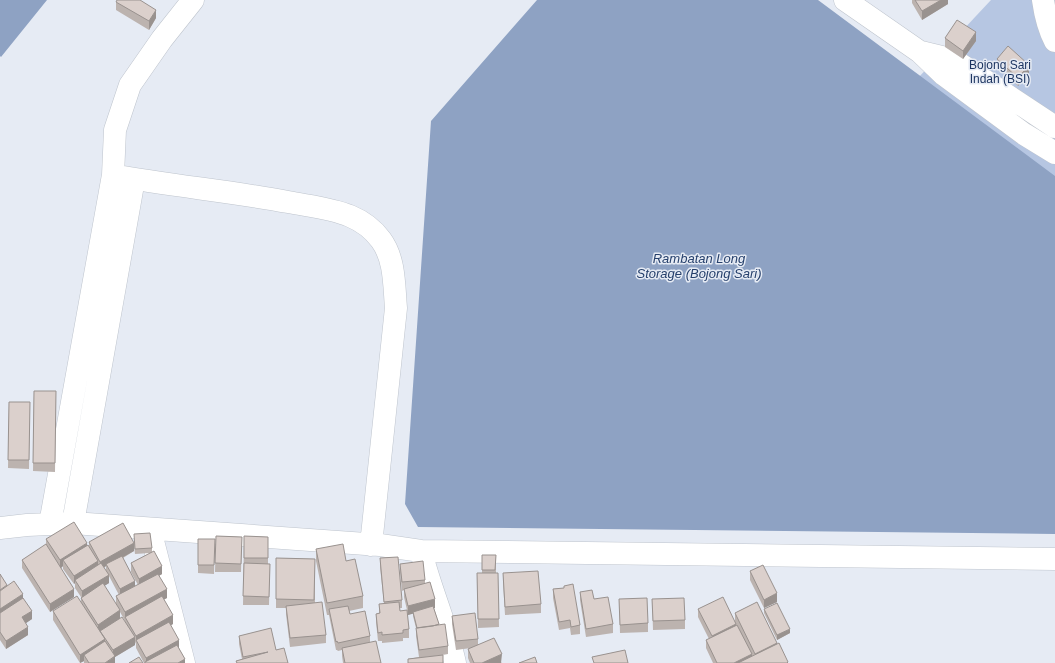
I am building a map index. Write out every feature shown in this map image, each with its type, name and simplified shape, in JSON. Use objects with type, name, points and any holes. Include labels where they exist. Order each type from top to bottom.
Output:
[{"type":"street","points":[[50,524],[113,175],[115,130],[130,85],[162,39],[193,0]]},
{"type":"street","points":[[844,0],[920,52],[944,75],[1024,134],[1055,154]]},
{"type":"street","points":[[1043,0],[1045,15],[1051,34],[1055,41]]},
{"type":"street","points":[[920,52],[954,60],[1055,127]]},
{"type":"street","points":[[113,175],[264,197],[337,211],[351,216],[368,226],[381,240],[390,257],[394,280],[396,308],[376,545]]},
{"type":"street","points":[[73,523],[134,179]]},
{"type":"street","points":[[0,528],[73,523],[376,545],[422,552],[1055,559]]},
{"type":"street","points":[[150,529],[184,663]]},
{"type":"street","points":[[376,545],[406,539],[1055,546]]},
{"type":"street","points":[[422,552],[431,586],[451,643],[455,663]]},
{"type":"green space","name":"Bojong Sari Indah (BSI)","points":[[991,0],[1055,0],[1055,179],[918,78]]},
{"type":"water","points":[[0,0],[47,0],[1,57],[0,56]]},
{"type":"water","name":"Rambatan Long Storage (Bojong Sari)","points":[[537,0],[818,0],[1055,176],[1055,534],[418,527],[405,504],[431,121]]},
{"type":"building","points":[[117,0],[140,0],[156,10],[149,21],[116,2]]},
{"type":"building","points":[[915,0],[941,0],[922,11]]},
{"type":"building","points":[[957,20],[976,32],[963,51],[945,38]]},
{"type":"building","points":[[1008,46],[1029,65],[1018,78],[997,59]]},
{"type":"building","points":[[34,391],[56,391],[55,463],[33,463]]},
{"type":"building","points":[[9,402],[30,402],[29,460],[8,460]]},
{"type":"building","points":[[74,522],[87,543],[60,560],[46,539]]},
{"type":"building","points":[[123,523],[134,543],[100,562],[89,542]]},
{"type":"building","points":[[150,533],[152,548],[135,549],[134,534]]},
{"type":"building","points":[[216,536],[242,537],[241,564],[215,563]]},
{"type":"building","points":[[244,536],[268,537],[268,558],[244,558]]},
{"type":"building","points":[[198,539],[215,539],[214,565],[198,565]]},
{"type":"building","points":[[46,544],[74,589],[50,604],[22,560]]},
{"type":"building","points":[[343,544],[346,561],[355,559],[363,596],[327,603],[316,549]]},
{"type":"building","points":[[88,545],[98,561],[74,576],[63,560]]},
{"type":"building","points":[[154,551],[162,566],[139,579],[131,563]]},
{"type":"building","points":[[482,555],[496,555],[495,570],[482,570]]},
{"type":"building","points":[[122,556],[135,581],[120,589],[106,564]]},
{"type":"building","points":[[398,557],[402,600],[384,602],[380,558]]},
{"type":"building","points":[[276,558],[315,559],[314,600],[276,599]]},
{"type":"building","points":[[423,561],[425,580],[402,582],[400,564]]},
{"type":"building","points":[[101,563],[109,575],[82,591],[75,580]]},
{"type":"building","points":[[244,563],[270,564],[269,597],[243,596]]},
{"type":"building","points":[[763,565],[777,593],[764,600],[750,571]]},
{"type":"building","points":[[538,571],[541,604],[505,607],[503,573]]},
{"type":"building","points":[[477,573],[498,573],[499,619],[478,619]]},
{"type":"building","points":[[0,574],[7,585],[0,590]]},
{"type":"building","points":[[158,574],[167,589],[125,612],[116,596]]},
{"type":"building","points":[[14,581],[23,594],[0,609],[0,591]]},
{"type":"building","points":[[430,582],[435,599],[408,606],[404,589]]},
{"type":"building","points":[[103,583],[120,610],[98,625],[81,598]]},
{"type":"building","points":[[573,584],[580,625],[571,627],[570,620],[559,622],[553,589],[564,588],[564,586]]},
{"type":"building","points":[[592,590],[594,599],[608,597],[613,624],[586,629],[580,592]]},
{"type":"building","points":[[77,596],[105,639],[80,655],[53,611]]},
{"type":"building","points":[[162,596],[173,615],[136,636],[125,617]]},
{"type":"building","points":[[723,597],[736,624],[712,636],[698,609]]},
{"type":"building","points":[[23,598],[32,611],[22,617],[28,627],[6,641],[0,632],[0,613]]},
{"type":"building","points":[[647,598],[648,623],[620,625],[619,599]]},
{"type":"building","points":[[684,598],[685,620],[653,621],[652,599]]},
{"type":"building","points":[[322,602],[326,635],[290,638],[286,606]]},
{"type":"building","points":[[399,602],[400,611],[407,610],[409,629],[403,630],[403,633],[382,635],[382,632],[378,633],[376,614],[380,613],[379,604]]},
{"type":"building","points":[[757,602],[777,643],[755,654],[735,613]]},
{"type":"building","points":[[777,603],[790,629],[777,635],[764,609]]},
{"type":"building","points":[[348,606],[350,614],[365,611],[370,636],[338,643],[337,641],[336,642],[329,609]]},
{"type":"building","points":[[433,606],[439,624],[417,628],[413,612]]},
{"type":"building","points":[[475,613],[478,639],[456,641],[452,616]]},
{"type":"building","points":[[122,617],[135,637],[113,650],[100,631]]},
{"type":"building","points":[[169,622],[179,640],[146,658],[136,640]]},
{"type":"building","points":[[445,624],[448,646],[419,650],[416,628]]},
{"type":"building","points":[[737,625],[752,654],[734,663],[717,663],[706,640]]},
{"type":"building","points":[[271,628],[276,650],[284,648],[288,663],[237,663],[236,661],[268,652],[243,657],[239,636]]},
{"type":"building","points":[[494,638],[502,654],[482,663],[474,663],[468,649]]},
{"type":"building","points":[[105,641],[115,656],[105,663],[89,663],[84,655]]},
{"type":"building","points":[[376,641],[381,663],[345,663],[342,648]]},
{"type":"building","points":[[779,643],[788,662],[787,663],[738,663]]},
{"type":"building","points":[[177,645],[185,659],[178,663],[145,663],[145,662]]},
{"type":"building","points":[[625,650],[628,663],[594,663],[592,657]]},
{"type":"building","points":[[443,655],[443,663],[408,663],[408,659]]},
{"type":"building","points":[[139,657],[143,663],[129,663]]},
{"type":"building","points":[[535,657],[537,663],[519,663]]}]
